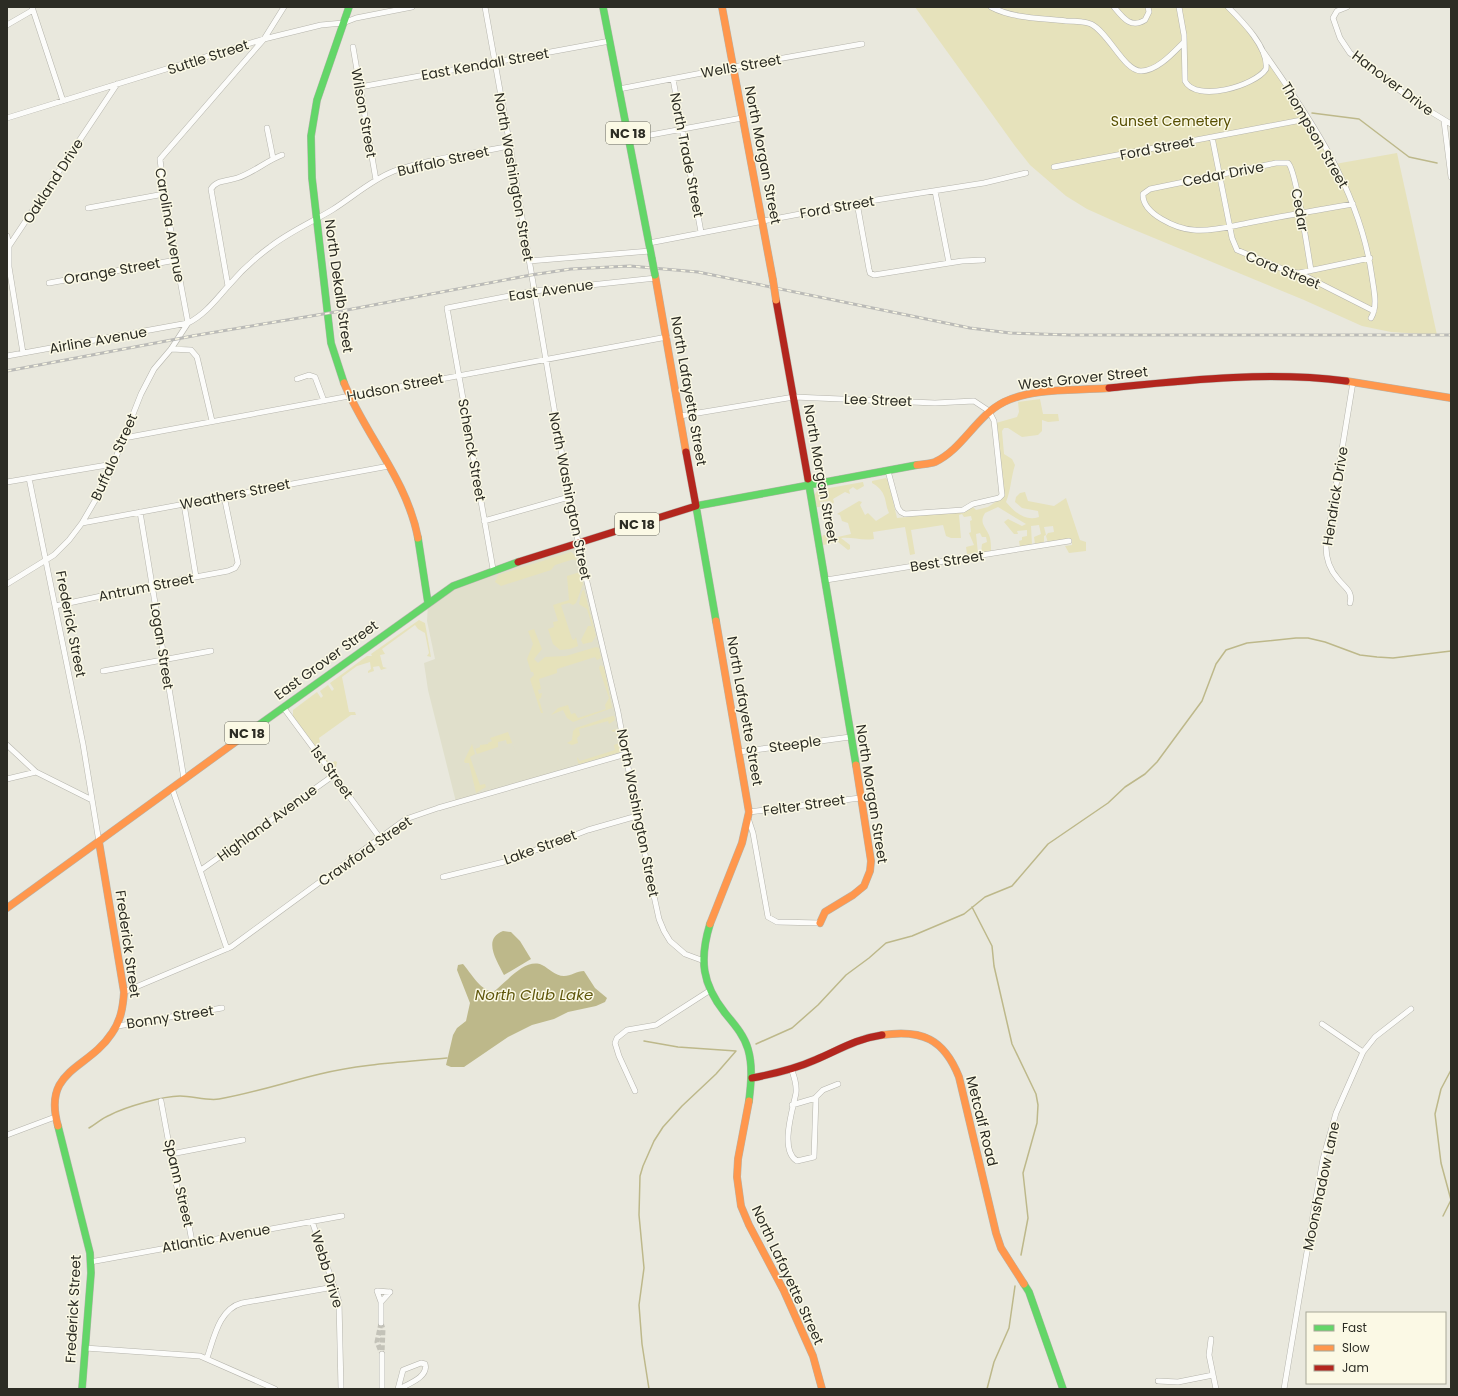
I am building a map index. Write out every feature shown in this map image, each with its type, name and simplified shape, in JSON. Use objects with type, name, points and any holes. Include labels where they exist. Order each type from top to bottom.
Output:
[{"type":"street","name":"Carolina Avenue","points":[[188,323],[159,164],[162,154],[264,39],[284,7]]},
{"type":"street","name":"North Dekalb Street","points":[[349,7],[317,100],[311,136],[311,172],[331,343],[337,366],[348,396],[389,466],[405,497],[412,516],[421,554],[428,603]]},
{"type":"street","name":"Suttle Street","points":[[7,118],[264,39],[321,25],[343,23],[356,18],[412,7]]},
{"type":"street","name":"North Washington Street","points":[[485,7],[510,146],[544,359],[569,497],[578,543],[618,710],[637,816],[654,896],[664,931],[670,941],[685,954],[704,961]]},
{"type":"street","name":"North Lafayette Street","points":[[603,7],[667,336],[749,812],[749,821],[741,846],[712,920],[704,961],[705,977],[709,991],[745,1041],[750,1058],[752,1078],[738,1156],[739,1196],[750,1227],[775,1271],[811,1352],[822,1389]]},
{"type":"street","name":"North Morgan Street","points":[[722,7],[773,280],[826,580],[871,861],[870,879],[859,891],[825,912],[820,924]]},
{"type":"street","points":[[991,7],[1013,14],[1088,23],[1103,32],[1129,66],[1138,71],[1146,70],[1158,65],[1183,43],[1184,35],[1179,7]]},
{"type":"street","points":[[1114,7],[1128,22],[1136,24],[1146,20],[1149,12],[1148,7]]},
{"type":"street","name":"Thompson Street","points":[[1228,7],[1247,26],[1290,90],[1339,171],[1353,204],[1370,258],[1375,302],[1374,311],[1371,318]]},
{"type":"street","name":"Hanover Drive","points":[[1347,7],[1333,15],[1336,30],[1350,53],[1444,121],[1451,124]]},
{"type":"street","points":[[7,25],[32,8],[63,101]]},
{"type":"street","name":"East Kendall Street","points":[[360,87],[610,41]]},
{"type":"street","name":"Thompson Street","points":[[1183,43],[1185,80],[1191,88],[1199,91],[1234,87],[1255,80],[1266,69],[1266,60],[1262,50]]},
{"type":"street","name":"Wells Street","points":[[619,89],[734,66],[862,44]]},
{"type":"street","name":"Wilson Street","points":[[353,47],[376,180]]},
{"type":"street","name":"North Trade Street","points":[[673,79],[701,232]]},
{"type":"street","name":"Oakland Drive","points":[[9,246],[117,84]]},
{"type":"street","points":[[629,139],[742,118]]},
{"type":"street","name":"Ford Street","points":[[1054,167],[1307,119]]},
{"type":"street","points":[[1444,121],[1451,177]]},
{"type":"street","points":[[267,128],[273,158]]},
{"type":"street","name":"Cora Street","points":[[1212,137],[1233,242],[1240,252],[1290,272],[1299,273],[1374,311]]},
{"type":"street","name":"Buffalo Street","points":[[188,323],[195,320],[211,305],[251,262],[270,246],[334,208],[376,180],[395,171],[421,164],[510,146]]},
{"type":"street","points":[[228,286],[211,188],[217,183],[253,172],[273,158],[282,155]]},
{"type":"street","name":"Cedar Drive","points":[[1230,226],[1194,230],[1167,221],[1153,213],[1143,200],[1144,191],[1171,184],[1276,163]]},
{"type":"street","name":"Cedar","points":[[1276,163],[1288,163],[1292,167],[1311,270]]},
{"type":"street","name":"Ford Street","points":[[648,243],[857,203],[984,183],[1026,173]]},
{"type":"street","points":[[935,191],[949,263]]},
{"type":"street","points":[[88,208],[164,194]]},
{"type":"street","points":[[857,203],[870,273],[874,275],[882,275],[949,263],[984,260]]},
{"type":"street","points":[[1230,226],[1353,204]]},
{"type":"street","points":[[7,236],[9,246],[9,267],[23,353]]},
{"type":"street","points":[[529,261],[650,251]]},
{"type":"street","points":[[1299,273],[1370,258]]},
{"type":"street","name":"Orange Street","points":[[49,283],[176,260]]},
{"type":"street","name":"East Avenue","points":[[447,308],[534,291],[655,276]]},
{"type":"street","name":"Schenck Street","points":[[447,308],[493,569]]},
{"type":"street","points":[[171,349],[188,323]]},
{"type":"street","name":"Airline Avenue","points":[[7,356],[188,323]]},
{"type":"street","name":"Hudson Street","points":[[124,438],[667,336]]},
{"type":"street","points":[[171,349],[191,350],[197,357],[212,421]]},
{"type":"street","name":"Buffalo Street","points":[[7,584],[46,562],[62,548],[82,523],[98,499],[154,369],[171,349]]},
{"type":"street","points":[[297,379],[309,375],[315,377],[324,401]]},
{"type":"street","name":"West Grover Street","points":[[696,506],[888,471],[924,464],[940,459],[957,446],[977,421],[989,411],[1015,398],[1040,394],[1163,383],[1274,376],[1353,382],[1451,398]]},
{"type":"street","name":"Hendrick Drive","points":[[1350,603],[1352,596],[1349,590],[1338,579],[1329,566],[1326,547],[1353,382]]},
{"type":"street","name":"Lee Street","points":[[680,416],[794,397],[935,403],[974,401],[989,411]]},
{"type":"street","points":[[888,471],[898,508],[901,512],[906,514],[963,510],[973,504],[999,498],[1002,495],[996,428],[989,411]]},
{"type":"street","points":[[7,482],[113,464]]},
{"type":"street","name":"Weathers Street","points":[[82,523],[389,466]]},
{"type":"street","name":"Frederick Street","points":[[29,478],[92,800],[124,992],[122,1014],[118,1026],[102,1045],[60,1082],[54,1099],[55,1117],[86,1232],[90,1262],[82,1389]]},
{"type":"street","name":"Antrum Street","points":[[55,606],[152,585],[228,571],[237,567],[238,563],[224,496]]},
{"type":"street","points":[[484,521],[569,497]]},
{"type":"street","points":[[184,504],[196,577]]},
{"type":"street","name":"East Grover Street","points":[[7,908],[283,707],[428,603],[460,583],[493,569],[696,506]]},
{"type":"street","name":"Logan Street","points":[[140,512],[184,779]]},
{"type":"street","name":"Best Street","points":[[826,580],[1069,541]]},
{"type":"street","points":[[102,671],[211,651]]},
{"type":"street","name":"1st Street","points":[[283,707],[380,838]]},
{"type":"street","name":"Steeple","points":[[739,752],[850,737]]},
{"type":"street","points":[[7,745],[36,772],[92,800]]},
{"type":"street","name":"Crawford Street","points":[[124,992],[227,949],[400,823],[416,814],[626,754]]},
{"type":"street","points":[[7,779],[36,772]]},
{"type":"street","name":"Highland Avenue","points":[[201,870],[334,775]]},
{"type":"street","points":[[172,788],[227,949]]},
{"type":"street","name":"Felter Street","points":[[749,812],[860,798]]},
{"type":"street","name":"Lake Street","points":[[443,877],[504,862],[588,830],[637,816]]},
{"type":"street","points":[[749,821],[753,834],[768,917],[777,922],[820,924]]},
{"type":"street","points":[[635,1091],[619,1056],[615,1043],[617,1038],[627,1030],[656,1025],[709,991]]},
{"type":"street","name":"Bonny Street","points":[[118,1026],[222,1008]]},
{"type":"street","name":"Moonshadow Lane","points":[[1284,1389],[1323,1159],[1336,1113],[1363,1052],[1375,1037],[1412,1009]]},
{"type":"street","points":[[1322,1024],[1363,1052]]},
{"type":"street","name":"Metcalf Road","points":[[752,1078],[791,1068],[824,1057],[851,1042],[873,1036],[895,1034],[915,1035],[936,1042],[945,1050],[953,1062],[959,1077],[1001,1248],[1029,1292],[1063,1389]]},
{"type":"street","points":[[791,1068],[796,1087],[790,1118],[790,1152],[797,1161],[812,1159],[815,1155],[816,1098]]},
{"type":"street","points":[[792,1105],[816,1098],[823,1090],[838,1084]]},
{"type":"street","name":"Spann Street","points":[[161,1101],[178,1193],[183,1192],[192,1242]]},
{"type":"street","points":[[7,1135],[55,1117]]},
{"type":"street","points":[[171,1154],[243,1140]]},
{"type":"street","name":"Atlantic Avenue","points":[[90,1262],[192,1242],[342,1216]]},
{"type":"street","name":"Webb Drive","points":[[312,1221],[340,1310],[341,1389]]},
{"type":"street","points":[[207,1358],[223,1316],[227,1310],[236,1305],[334,1287]]},
{"type":"street","points":[[380,1302],[381,1323]]},
{"type":"street","points":[[1211,1338],[1209,1355],[1216,1389]]},
{"type":"street","points":[[85,1348],[189,1355],[207,1358],[275,1389]]},
{"type":"street","points":[[382,1354],[382,1389]]},
{"type":"street","points":[[424,1363],[427,1369],[425,1374],[400,1388],[404,1370],[424,1363]]},
{"type":"street","points":[[1158,1382],[1178,1382],[1213,1375]]},
{"type":"shaded area","points":[[578,543],[626,754],[456,802],[428,690],[424,663],[435,659],[427,621],[428,603],[453,586]]},
{"type":"green space","name":"Sunset Cemetery","points":[[915,7],[1228,7],[1247,26],[1335,164],[1397,153],[1437,335],[1391,332],[1362,326],[1304,300],[1125,226],[1087,209],[1066,196],[1030,165]]},
{"type":"green space","points":[[1040,399],[1043,414],[1058,414],[1059,421],[1048,422],[1042,420],[1042,431],[1038,435],[1022,437],[1008,428],[1004,428],[1002,431],[1004,454],[1012,459],[1015,465],[1006,502],[1021,515],[1034,518],[1039,517],[1038,511],[1022,508],[1015,502],[1016,497],[1020,493],[1025,492],[1028,501],[1054,506],[1066,498],[1080,540],[1086,542],[1086,551],[1069,553],[1065,546],[1072,545],[1072,539],[1048,543],[1046,536],[1048,533],[1054,532],[1053,526],[1044,527],[1046,535],[1044,536],[1044,543],[1035,544],[1034,537],[1041,534],[1039,525],[1031,526],[1032,545],[1020,547],[1019,541],[1022,540],[1022,537],[1027,536],[1027,530],[1017,531],[1018,534],[1014,534],[1004,522],[1008,519],[1022,526],[1026,524],[998,507],[985,513],[983,516],[983,524],[990,537],[991,552],[981,553],[982,544],[987,542],[986,537],[982,537],[980,533],[976,534],[978,553],[967,554],[966,547],[974,545],[969,533],[971,532],[970,521],[972,520],[971,516],[964,517],[962,514],[959,515],[961,538],[951,538],[946,536],[943,525],[911,530],[915,554],[910,555],[905,527],[873,532],[874,539],[865,540],[841,538],[850,545],[850,549],[848,550],[838,542],[823,545],[823,535],[827,535],[829,539],[851,534],[848,523],[842,521],[840,515],[837,514],[859,501],[862,502],[860,505],[865,515],[868,513],[876,521],[889,513],[885,497],[881,490],[872,483],[872,481],[886,478],[888,480],[897,518],[965,511],[973,507],[976,510],[988,507],[1000,499],[996,423],[1017,417],[1019,412],[1018,402]]},
{"type":"green space","points":[[863,482],[864,486],[857,490],[853,487],[849,490],[850,494],[845,492],[833,499],[833,504],[830,501],[820,502],[821,507],[817,507],[814,495],[818,490]]},
{"type":"green space","points":[[571,552],[576,556],[577,562],[574,559],[555,565],[551,570],[501,586],[495,582],[498,575]]},
{"type":"green space","points":[[580,572],[583,584],[576,603],[573,605],[569,603],[561,605],[572,639],[574,640],[576,637],[578,646],[560,650],[553,644],[548,629],[554,627],[553,622],[558,621],[553,605],[569,600],[567,576]]},
{"type":"green space","points":[[584,590],[596,636],[592,642],[583,644],[581,640],[588,626],[592,626],[587,609],[579,604],[582,591]]},
{"type":"green space","points":[[419,620],[425,623],[431,657],[427,656],[429,653],[425,633],[418,629],[415,625],[382,649],[385,654],[380,655],[383,667],[387,668],[381,670],[379,666],[373,667],[374,671],[368,673],[371,669],[370,662],[357,666],[342,677],[349,712],[355,712],[356,715],[351,715],[319,738],[320,742],[317,745],[330,764],[335,761],[337,762],[336,767],[330,767],[293,716],[293,710],[317,692],[321,698],[323,696],[320,691],[328,685],[332,691],[334,689],[330,683],[367,656],[372,656],[371,654]]},
{"type":"green space","points":[[534,629],[542,649],[534,659],[538,663],[545,657],[566,656],[596,647],[599,648],[601,658],[597,660],[595,657],[557,669],[557,673],[539,679],[541,689],[538,690],[539,694],[542,693],[541,698],[539,699],[543,713],[541,713],[530,679],[534,675],[533,672],[531,672],[527,659],[533,644],[528,631]]},
{"type":"green space","points":[[600,665],[604,667],[612,708],[573,722],[567,718],[563,710],[551,715],[558,708],[568,705],[571,714],[575,713],[578,718],[606,709],[605,705],[609,698],[599,668]]},
{"type":"green space","points":[[614,716],[615,720],[609,724],[608,721],[579,729],[580,735],[577,738],[578,743],[572,745],[567,743],[572,740],[573,731],[576,728]]},
{"type":"green space","points":[[615,729],[620,740],[620,752],[580,764],[578,763],[577,757],[580,761],[615,750],[614,745],[619,743],[616,732],[611,731]]},
{"type":"green space","points":[[508,732],[517,756],[512,743],[507,744],[506,740],[498,742],[498,747],[477,754],[475,749],[480,747],[480,745],[488,744],[492,741],[490,738]]},
{"type":"green space","points":[[472,744],[475,754],[470,757],[480,785],[485,784],[486,787],[476,793],[469,763],[465,763],[464,761]]},
{"type":"water","name":"North Club Lake","points":[[503,931],[511,932],[520,941],[531,959],[504,975],[495,957],[492,945],[493,939]]},
{"type":"water","name":"North Club Lake","points":[[463,964],[480,985],[488,991],[493,992],[516,972],[529,965],[542,965],[555,974],[561,976],[567,976],[584,971],[595,988],[607,998],[605,1002],[596,1006],[568,1012],[554,1019],[532,1025],[508,1037],[464,1067],[451,1067],[446,1065],[453,1035],[457,1028],[466,1021],[470,1003],[457,970],[458,965]]},
{"type":"waterway","points":[[1312,113],[1359,119],[1409,157],[1437,163]]},
{"type":"waterway","points":[[756,1044],[792,1028],[818,1005],[846,975],[886,943],[912,936],[964,914],[985,897],[1012,886],[1048,844],[1108,803],[1125,787],[1145,774],[1157,762],[1202,701],[1216,664],[1226,650],[1247,643],[1308,638],[1325,642],[1360,655],[1377,657],[1393,658],[1451,651]]},
{"type":"waterway","points":[[972,907],[992,946],[994,966],[1012,1044],[1036,1094],[1038,1105],[1037,1123],[1023,1173],[1028,1218],[1021,1255]]},
{"type":"waterway","points":[[644,1041],[678,1047],[736,1051],[716,1074],[682,1106],[663,1127],[654,1141],[640,1176],[639,1215],[644,1268],[639,1305],[642,1344],[649,1389]]},
{"type":"waterway","points":[[89,1128],[104,1118],[117,1112],[144,1102],[173,1096],[219,1099],[245,1094],[307,1077],[351,1068],[447,1058]]},
{"type":"waterway","points":[[1443,1216],[1451,1200],[1441,1163],[1435,1114],[1441,1089],[1451,1070]]},
{"type":"waterway","points":[[987,1389],[994,1362],[1009,1328],[1015,1286]]},
{"type":"tunnel","points":[[381,1323],[377,1342],[382,1354]]},
{"type":"tunnel","points":[[381,1323],[383,1329],[382,1354]]},
{"type":"railway","points":[[192,336],[347,310],[531,275],[571,269],[630,266],[698,272],[970,328],[1010,333],[1070,335],[1451,335]]},
{"type":"railway","points":[[7,371],[198,335]]},
{"type":"traffic: fast","points":[[344,383],[331,343],[312,178],[311,136],[317,100],[349,7]]},
{"type":"traffic: fast","points":[[603,7],[652,259]]},
{"type":"traffic: fast","points":[[652,259],[655,275]]},
{"type":"traffic: fast","points":[[716,621],[696,506],[917,465]]},
{"type":"traffic: fast","points":[[808,479],[856,765]]},
{"type":"traffic: fast","points":[[418,538],[428,603]]},
{"type":"traffic: fast","points":[[256,727],[453,586],[518,562]]},
{"type":"traffic: fast","points":[[710,924],[704,949],[707,982],[717,1002],[741,1034],[748,1049],[751,1068],[749,1101]]},
{"type":"traffic: fast","points":[[58,1126],[90,1253],[91,1273],[82,1389]]},
{"type":"traffic: fast","points":[[1024,1284],[1029,1292],[1063,1389]]},
{"type":"traffic: slow","points":[[722,7],[773,280]]},
{"type":"traffic: slow","points":[[655,275],[686,452]]},
{"type":"traffic: slow","points":[[773,280],[776,300]]},
{"type":"traffic: slow","points":[[1346,381],[1451,398]]},
{"type":"traffic: slow","points":[[344,383],[363,421],[396,477],[413,517],[418,538]]},
{"type":"traffic: slow","points":[[917,465],[933,463],[945,456],[962,441],[985,415],[1004,402],[1016,397],[1055,390],[1109,388]]},
{"type":"traffic: slow","points":[[710,924],[742,843],[749,812],[716,621]]},
{"type":"traffic: slow","points":[[7,908],[256,727]]},
{"type":"traffic: slow","points":[[820,923],[825,912],[853,895],[864,886],[870,871],[871,861],[856,765]]},
{"type":"traffic: slow","points":[[58,1126],[55,1107],[56,1093],[62,1081],[70,1072],[102,1045],[112,1033],[121,1013],[123,1003],[124,992],[99,842]]},
{"type":"traffic: slow","points":[[882,1035],[909,1034],[930,1040],[939,1045],[953,1064],[959,1077],[996,1233],[1001,1248],[1024,1284]]},
{"type":"traffic: slow","points":[[749,1101],[738,1159],[737,1177],[741,1206],[749,1225],[784,1291],[813,1356],[822,1389]]},
{"type":"traffic: jam","points":[[776,300],[808,479]]},
{"type":"traffic: jam","points":[[1109,388],[1198,380],[1257,377],[1316,378],[1346,381]]},
{"type":"traffic: jam","points":[[518,562],[696,506],[686,452]]},
{"type":"traffic: jam","points":[[752,1078],[800,1066],[855,1042],[882,1035]]}]
